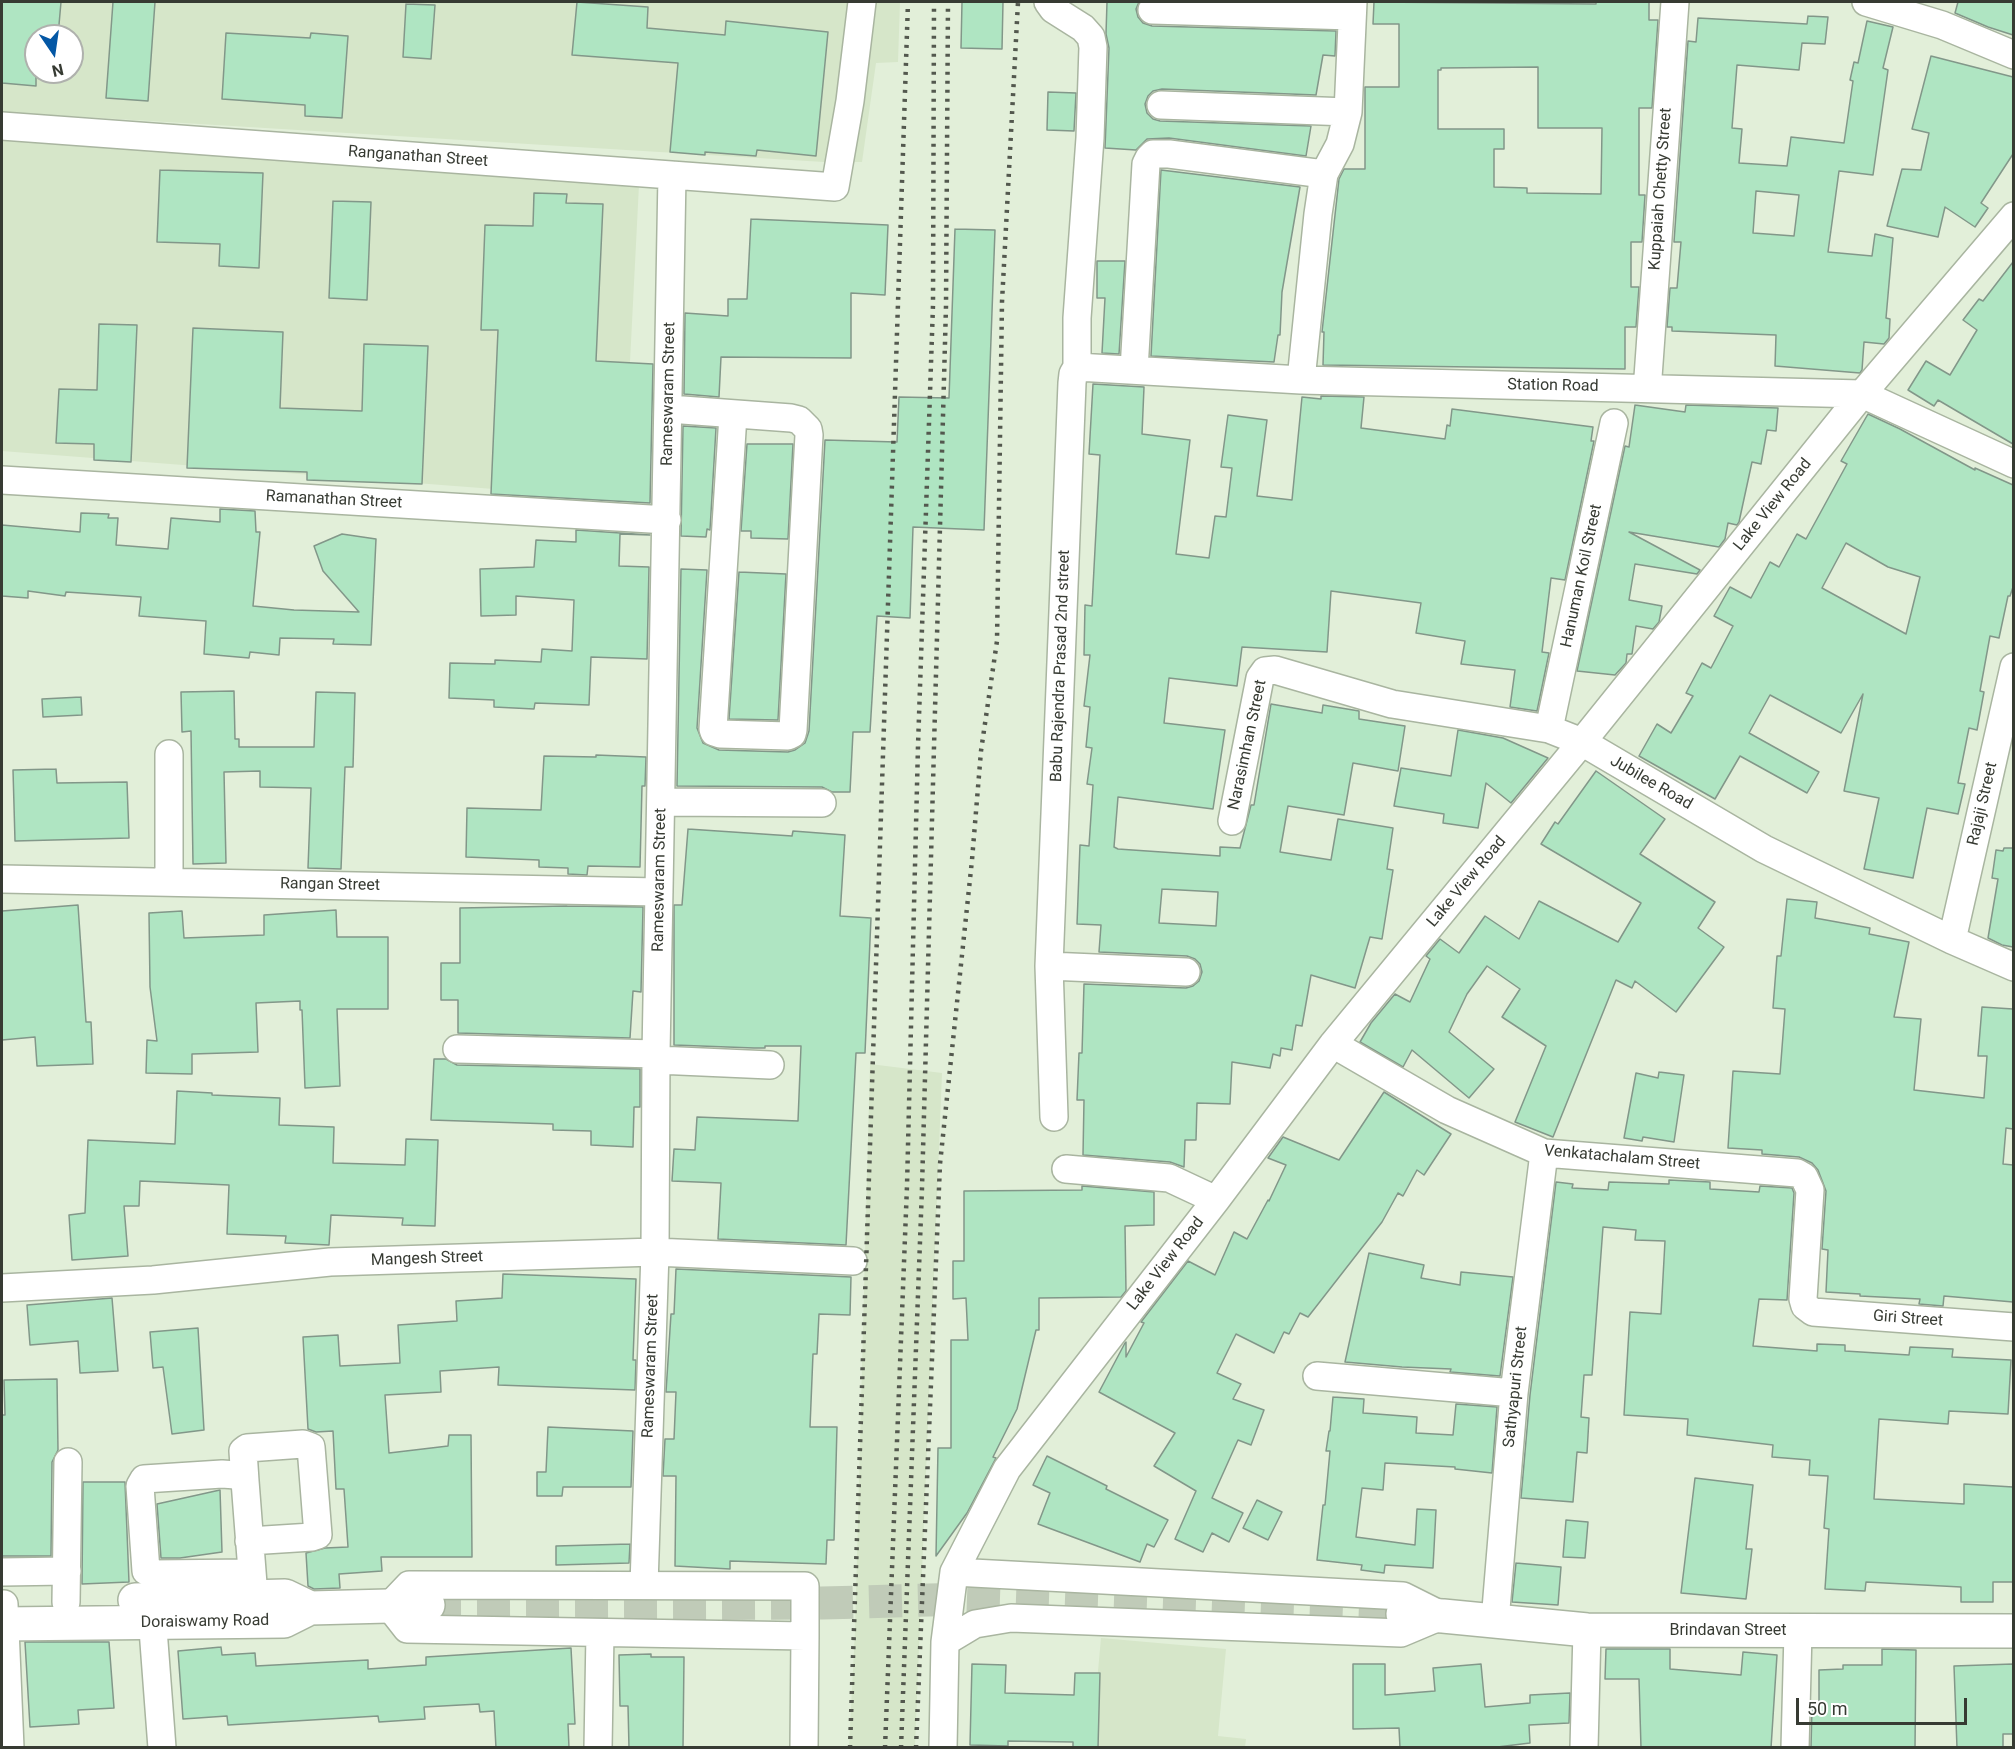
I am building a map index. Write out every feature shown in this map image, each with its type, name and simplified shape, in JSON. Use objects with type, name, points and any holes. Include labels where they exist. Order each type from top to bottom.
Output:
[{"type":"main road","name":"Doraiswamy Road","points":[[3,1605],[67,1586],[253,1585],[310,1608]]},
{"type":"main road","name":"Doraiswamy Road","points":[[3,1605],[151,1622],[284,1621],[310,1608]]},
{"type":"main road","points":[[310,1608],[428,1605]]},
{"type":"main road","name":"Brindavan Street","points":[[1403,1614],[1587,1630],[2013,1631]]},
{"type":"street","name":"Ranganathan Street","points":[[2,126],[835,187],[850,101],[862,2]]},
{"type":"street","name":"Babu Rajendra Prasad 2nd street","points":[[1048,2],[1053,9],[1083,28],[1091,37],[1093,47],[1090,138],[1077,318],[1077,367],[1072,383],[1049,966],[1054,1117]]},
{"type":"street","name":"Kuppaiah Chetty Street","points":[[1648,377],[1675,2]]},
{"type":"street","points":[[1866,2],[1943,13],[2013,55]]},
{"type":"street","points":[[1152,10],[1352,9],[1348,112],[1340,144],[1324,174],[1301,380]]},
{"type":"street","points":[[1161,105],[1348,112]]},
{"type":"street","points":[[1134,370],[1146,164],[1149,158],[1153,154],[1169,154],[1324,174]]},
{"type":"street","name":"Rameswaram Street","points":[[644,1585],[655,1252],[656,1057],[672,175]]},
{"type":"street","name":"Lake View Road","points":[[943,1748],[945,1642],[954,1572],[1007,1469],[1216,1200],[1333,1044],[1582,742],[1862,394],[2013,216]]},
{"type":"street","name":"Station Road","points":[[1077,367],[1301,380],[1862,394],[2013,464]]},
{"type":"street","points":[[669,409],[799,420],[808,429],[793,730],[788,736],[720,734],[714,732],[713,729],[733,415]]},
{"type":"street","name":"Hanuman Koil Street","points":[[1549,729],[1614,423]]},
{"type":"street","name":"Ramanathan Street","points":[[2,480],[667,520]]},
{"type":"street","name":"Rajaji Street","points":[[1952,940],[2013,668]]},
{"type":"street","name":"Jubilee Road","points":[[1264,670],[1275,670],[1392,704],[1549,729],[1582,742],[1764,849],[2013,967]]},
{"type":"street","name":"Narasimhan Street","points":[[1232,821],[1260,678],[1264,670]]},
{"type":"street","points":[[169,754],[169,881]]},
{"type":"street","points":[[661,802],[822,803]]},
{"type":"street","name":"Rangan Street","points":[[2,879],[659,892]]},
{"type":"street","points":[[1049,966],[1186,972]]},
{"type":"street","name":"Venkatachalam Street","points":[[1333,1044],[1448,1110],[1544,1154],[1797,1173],[1804,1177],[1810,1190],[1803,1293],[1805,1306]]},
{"type":"street","points":[[457,1049],[656,1057],[770,1065]]},
{"type":"street","name":"Sathyapuri Street","points":[[1495,1621],[1514,1393],[1544,1154]]},
{"type":"street","points":[[1066,1169],[1169,1178],[1216,1200]]},
{"type":"street","name":"Mangesh Street","points":[[2,1288],[153,1280],[330,1262],[655,1252],[853,1261]]},
{"type":"street","name":"Giri Street","points":[[1805,1306],[1813,1312],[2013,1327]]},
{"type":"street","points":[[1317,1376],[1514,1393]]},
{"type":"street","points":[[245,1481],[236,1475],[222,1474],[144,1479],[140,1486],[146,1572],[253,1585],[249,1541],[245,1481],[243,1451],[247,1448],[303,1444],[311,1448],[318,1535],[249,1541]]},
{"type":"street","points":[[67,1586],[68,1462]]},
{"type":"street","points":[[954,1572],[1403,1596],[1443,1616]]},
{"type":"street","points":[[804,1748],[805,1636],[805,1586],[409,1585],[389,1606],[407,1629],[805,1636]]},
{"type":"street","points":[[3,1605],[10,1748]]},
{"type":"street","points":[[945,1642],[975,1624],[1011,1618],[1401,1633],[1443,1616]]},
{"type":"street","points":[[151,1622],[162,1748]]},
{"type":"street","points":[[1584,1748],[1587,1630]]},
{"type":"street","points":[[1795,1748],[1797,1632]]},
{"type":"street","points":[[598,1748],[600,1633]]},
{"type":"shaded area","points":[[2,2],[900,2],[898,62],[876,63],[862,162],[824,162],[2,112]]},
{"type":"shaded area","points":[[2,135],[639,185],[623,499],[2,451]]},
{"type":"shaded area","points":[[870,1064],[942,1073],[915,1747],[849,1748],[855,1631]]},
{"type":"shaded area","points":[[1101,1638],[1226,1649],[1218,1736],[1246,1739],[1245,1747],[1091,1748]]},
{"type":"building","points":[[2,2],[61,2],[59,24],[24,24],[24,84],[36,84],[36,86],[2,83]]},
{"type":"building","points":[[113,2],[155,2],[148,101],[106,98]]},
{"type":"building","points":[[577,2],[648,7],[647,28],[725,35],[726,21],[828,32],[816,156],[757,150],[756,156],[670,152],[678,63],[572,55]]},
{"type":"building","points":[[962,2],[1003,2],[1002,49],[961,48]]},
{"type":"building","points":[[1107,2],[1139,2],[1136,9],[1138,17],[1143,23],[1152,26],[1336,31],[1335,56],[1323,55],[1316,95],[1162,89],[1153,91],[1145,104],[1147,113],[1153,119],[1160,121],[1311,126],[1306,156],[1169,138],[1147,139],[1136,150],[1105,148],[1109,48],[1106,34]]},
{"type":"building","points":[[1374,2],[1596,4],[1596,2],[1649,2],[1649,20],[1658,20],[1652,108],[1639,108],[1639,195],[1645,195],[1642,242],[1631,242],[1631,287],[1639,287],[1636,327],[1625,327],[1625,369],[1323,365],[1324,332],[1322,332],[1339,179],[1344,169],[1365,169],[1365,87],[1399,87],[1399,24],[1373,24]],"holes":[[[1538,67],[1538,128],[1602,128],[1601,194],[1527,193],[1527,188],[1494,187],[1494,149],[1504,149],[1504,129],[1438,129],[1438,70],[1441,68]]]},
{"type":"building","points":[[1958,2],[2013,2],[2013,35],[1955,13]]},
{"type":"building","points":[[406,4],[435,5],[431,59],[403,57]]},
{"type":"building","points":[[1808,16],[1828,17],[1825,44],[1802,43],[1799,70],[1737,65],[1732,128],[1742,129],[1739,163],[1787,166],[1791,137],[1844,143],[1853,81],[1850,80],[1854,62],[1858,63],[1867,21],[1893,27],[1883,68],[1888,70],[1873,175],[1839,171],[1828,252],[1872,256],[1875,234],[1893,238],[1886,318],[1890,319],[1889,338],[1884,344],[1864,342],[1860,373],[1775,366],[1776,335],[1672,331],[1672,327],[1667,327],[1670,288],[1677,288],[1681,242],[1674,242],[1688,41],[1696,42],[1698,18],[1807,24]],"holes":[[[1756,191],[1799,195],[1794,236],[1753,233]]]},
{"type":"building","points":[[226,33],[310,38],[311,33],[348,36],[342,118],[305,116],[305,105],[222,99]]},
{"type":"building","points":[[1931,56],[2013,77],[2013,154],[1981,203],[1988,208],[1975,227],[1945,207],[1938,237],[1887,226],[1902,169],[1921,170],[1929,133],[1912,129]]},
{"type":"building","points":[[1048,92],[1076,93],[1074,131],[1047,130]]},
{"type":"building","points":[[160,170],[263,173],[259,268],[219,266],[220,244],[157,242]]},
{"type":"building","points":[[1161,170],[1300,187],[1282,292],[1280,335],[1278,335],[1274,362],[1151,356]]},
{"type":"building","points":[[534,193],[567,194],[566,203],[603,204],[596,361],[653,364],[650,503],[491,494],[498,330],[481,330],[485,225],[533,226]]},
{"type":"building","points":[[333,201],[371,202],[367,300],[329,298]]},
{"type":"building","points":[[751,219],[888,225],[885,295],[851,293],[851,358],[721,357],[719,397],[684,394],[685,313],[728,316],[728,299],[747,299]]},
{"type":"building","points":[[955,229],[995,230],[984,530],[913,527],[910,618],[877,616],[870,732],[853,732],[850,792],[832,792],[822,787],[677,786],[681,569],[707,570],[697,728],[703,743],[719,750],[788,752],[805,743],[809,731],[825,440],[897,442],[899,397],[949,398]]},
{"type":"building","points":[[1097,261],[1125,261],[1119,354],[1102,353],[1105,298],[1097,298]]},
{"type":"building","points":[[2013,262],[2013,444],[1938,400],[1934,406],[1908,390],[1926,361],[1950,375],[1977,330],[1963,320],[1979,299],[1983,301]]},
{"type":"building","points":[[99,324],[137,325],[131,462],[94,460],[94,444],[56,443],[59,389],[97,390]]},
{"type":"building","points":[[193,328],[283,332],[280,408],[362,411],[364,344],[428,346],[422,484],[307,480],[307,472],[187,468]]},
{"type":"building","points":[[1093,384],[1144,387],[1142,434],[1190,440],[1176,554],[1209,558],[1215,516],[1226,517],[1232,468],[1221,467],[1228,415],[1267,420],[1257,496],[1292,500],[1302,397],[1321,399],[1321,396],[1364,397],[1361,428],[1445,439],[1447,425],[1450,426],[1452,409],[1593,427],[1591,441],[1594,441],[1565,580],[1551,578],[1542,652],[1549,653],[1537,711],[1510,707],[1515,670],[1461,664],[1465,641],[1416,633],[1421,603],[1331,591],[1327,652],[1242,647],[1237,686],[1169,678],[1164,723],[1225,730],[1213,809],[1118,797],[1114,847],[1118,849],[1220,856],[1220,847],[1240,848],[1251,805],[1254,805],[1271,704],[1322,713],[1323,705],[1359,711],[1359,719],[1405,726],[1398,771],[1353,763],[1344,815],[1288,806],[1280,852],[1331,860],[1338,819],[1393,828],[1387,869],[1393,870],[1382,939],[1370,937],[1355,988],[1311,975],[1302,1026],[1296,1025],[1292,1050],[1281,1048],[1280,1056],[1273,1054],[1270,1068],[1232,1062],[1230,1104],[1197,1103],[1196,1140],[1185,1140],[1184,1167],[1170,1162],[1083,1155],[1084,1100],[1077,1100],[1079,1053],[1082,1053],[1084,984],[1186,988],[1199,981],[1202,972],[1200,964],[1187,956],[1099,952],[1101,925],[1077,924],[1080,845],[1089,846],[1093,785],[1087,784],[1092,748],[1086,747],[1090,707],[1084,706],[1090,655],[1084,655],[1085,605],[1092,606],[1100,455],[1089,454]],"holes":[[[1162,889],[1218,892],[1216,926],[1159,923]]]},
{"type":"building","points":[[1635,405],[1685,412],[1686,405],[1778,408],[1776,431],[1767,430],[1761,464],[1752,462],[1739,522],[1737,525],[1728,523],[1725,539],[1719,547],[1629,532],[1700,570],[1697,574],[1635,564],[1629,600],[1662,606],[1659,622],[1653,629],[1636,626],[1632,654],[1627,654],[1626,663],[1615,675],[1577,671],[1625,446],[1629,447]]},
{"type":"building","points":[[1868,414],[1975,470],[1975,468],[2013,485],[2013,587],[2008,596],[1999,638],[1990,636],[1980,691],[1984,692],[1977,730],[1969,728],[1958,783],[1965,784],[1958,814],[1927,808],[1913,878],[1864,869],[1879,798],[1844,791],[1863,694],[1841,733],[1770,695],[1749,733],[1819,772],[1807,793],[1740,756],[1715,799],[1639,756],[1657,724],[1671,733],[1693,696],[1686,693],[1702,663],[1711,668],[1733,626],[1714,616],[1730,587],[1751,598],[1770,562],[1779,567],[1797,534],[1806,539],[1847,464],[1841,461]],"holes":[[[1846,543],[1888,567],[1920,577],[1906,634],[1822,588]]]},
{"type":"building","points":[[683,426],[716,428],[710,530],[707,529],[706,537],[681,536]]},
{"type":"building","points":[[747,444],[793,444],[788,539],[751,538],[751,531],[741,531]]},
{"type":"building","points":[[220,509],[255,511],[256,532],[260,532],[253,606],[359,612],[323,571],[314,546],[342,534],[376,539],[371,645],[333,644],[334,639],[280,638],[279,655],[250,652],[249,658],[204,654],[206,621],[139,616],[141,597],[66,592],[65,596],[28,591],[28,598],[2,596],[2,525],[80,532],[81,513],[109,514],[108,518],[118,518],[116,545],[168,549],[171,518],[220,522]]},
{"type":"building","points":[[576,530],[650,535],[620,534],[619,566],[649,567],[647,659],[591,657],[589,705],[535,703],[534,709],[494,707],[494,700],[449,698],[450,663],[495,664],[495,660],[541,662],[542,649],[572,651],[574,600],[516,596],[516,615],[481,616],[480,569],[534,567],[536,540],[576,542]]},
{"type":"building","points":[[739,572],[786,574],[778,720],[729,719]]},
{"type":"building","points":[[234,691],[235,739],[239,739],[239,747],[314,747],[316,692],[355,693],[353,767],[345,767],[341,869],[308,868],[311,788],[260,787],[260,771],[224,772],[226,863],[193,864],[191,731],[182,732],[181,692]]},
{"type":"building","points":[[81,697],[82,715],[43,717],[42,699]]},
{"type":"building","points":[[1458,730],[1503,738],[1548,758],[1511,803],[1486,783],[1478,828],[1443,823],[1444,814],[1394,806],[1401,768],[1451,776]]},
{"type":"building","points":[[596,755],[646,757],[645,786],[642,786],[640,867],[588,866],[587,875],[568,874],[568,868],[539,867],[539,860],[466,857],[467,808],[541,810],[544,756],[596,757]]},
{"type":"building","points":[[56,769],[57,783],[127,782],[129,838],[15,841],[13,770]]},
{"type":"building","points":[[1596,771],[1665,819],[1640,854],[1715,902],[1698,928],[1724,947],[1676,1012],[1635,981],[1632,988],[1616,980],[1553,1137],[1515,1122],[1546,1046],[1502,1017],[1520,989],[1487,966],[1467,994],[1449,1032],[1494,1069],[1469,1098],[1412,1050],[1403,1067],[1360,1042],[1371,1023],[1395,994],[1410,1002],[1430,959],[1426,956],[1440,939],[1459,953],[1485,916],[1519,939],[1539,901],[1618,942],[1641,903],[1541,844],[1555,822],[1558,824]]},
{"type":"building","points":[[688,829],[792,836],[793,831],[845,835],[840,916],[871,918],[865,1053],[856,1053],[846,1245],[718,1239],[721,1183],[672,1181],[674,1149],[695,1150],[697,1117],[798,1121],[801,1046],[754,1048],[674,1045],[674,905],[682,905]]},
{"type":"building","points":[[2004,848],[2013,848],[2013,947],[2002,945],[1988,938],[1998,879],[1992,878],[1996,850],[2003,851]]},
{"type":"building","points":[[1787,899],[1817,902],[1815,918],[1870,928],[1869,934],[1909,942],[1894,1017],[1921,1019],[1914,1090],[1984,1098],[1987,1056],[1978,1056],[1982,1007],[2013,1009],[2013,1129],[2006,1128],[2003,1164],[2013,1165],[2013,1302],[1944,1296],[1943,1306],[1919,1304],[1920,1299],[1826,1292],[1828,1250],[1822,1249],[1826,1191],[1818,1170],[1812,1163],[1799,1157],[1762,1154],[1762,1150],[1728,1148],[1733,1071],[1780,1074],[1785,1009],[1773,1008],[1777,956],[1781,956]]},
{"type":"building","points":[[78,905],[86,1022],[91,1022],[93,1064],[37,1066],[35,1037],[2,1040],[2,911]]},
{"type":"building","points":[[643,907],[641,992],[633,991],[630,1038],[458,1033],[458,1000],[441,1000],[441,963],[460,963],[460,908]]},
{"type":"building","points":[[336,910],[337,937],[388,937],[388,1009],[337,1009],[340,1086],[305,1088],[300,1001],[256,1003],[258,1052],[192,1054],[192,1074],[146,1073],[147,1040],[157,1041],[150,987],[149,913],[182,911],[184,938],[264,935],[264,915]]},
{"type":"building","points":[[434,1059],[446,1059],[457,1065],[640,1069],[640,1107],[634,1107],[633,1147],[591,1145],[591,1131],[553,1130],[553,1124],[431,1120]]},
{"type":"building","points":[[1659,1072],[1684,1075],[1674,1142],[1643,1137],[1642,1141],[1624,1138],[1636,1073],[1658,1078]]},
{"type":"building","points":[[177,1091],[280,1098],[279,1125],[334,1127],[333,1163],[405,1165],[406,1139],[438,1140],[435,1226],[402,1225],[403,1218],[331,1215],[329,1245],[285,1243],[286,1236],[227,1234],[229,1185],[140,1181],[139,1206],[124,1206],[128,1256],[72,1260],[69,1215],[85,1213],[88,1140],[175,1144]]},
{"type":"building","points":[[1384,1092],[1451,1134],[1424,1175],[1417,1170],[1403,1196],[1398,1193],[1382,1222],[1308,1317],[1300,1313],[1289,1334],[1284,1332],[1274,1353],[1236,1334],[1217,1373],[1241,1384],[1233,1399],[1264,1410],[1251,1445],[1238,1440],[1212,1498],[1243,1513],[1229,1542],[1212,1533],[1203,1552],[1175,1539],[1196,1491],[1154,1466],[1175,1433],[1099,1392],[1125,1343],[1126,1357],[1144,1323],[1141,1322],[1188,1261],[1215,1275],[1234,1232],[1247,1239],[1286,1165],[1268,1158],[1283,1137],[1339,1160]]},
{"type":"building","points":[[1669,1180],[1710,1182],[1710,1189],[1759,1192],[1760,1186],[1792,1188],[1794,1193],[1787,1300],[1759,1299],[1753,1346],[1817,1351],[1817,1344],[1845,1345],[1845,1351],[1909,1355],[1910,1347],[1953,1349],[1952,1357],[2011,1360],[2008,1414],[1949,1411],[1948,1424],[1879,1419],[1874,1499],[1964,1504],[1964,1484],[2013,1487],[2013,1582],[1993,1582],[1993,1602],[1961,1602],[1961,1587],[1866,1582],[1865,1591],[1825,1589],[1829,1529],[1824,1528],[1828,1476],[1809,1475],[1810,1460],[1772,1457],[1773,1445],[1687,1435],[1688,1419],[1624,1415],[1630,1312],[1661,1314],[1665,1241],[1635,1240],[1636,1230],[1603,1227],[1592,1375],[1584,1375],[1581,1417],[1589,1418],[1587,1453],[1577,1452],[1573,1502],[1521,1498],[1530,1395],[1556,1182],[1573,1184],[1572,1188],[1608,1190],[1609,1182],[1669,1184]]},
{"type":"building","points":[[1082,1186],[1154,1192],[1154,1225],[1125,1226],[1126,1291],[1121,1297],[1039,1298],[1039,1330],[1036,1330],[1017,1409],[993,1457],[996,1458],[967,1513],[936,1556],[938,1448],[951,1448],[951,1340],[968,1340],[966,1298],[953,1299],[953,1261],[964,1261],[964,1191],[1082,1190]]},
{"type":"building","points":[[1369,1253],[1424,1265],[1421,1278],[1460,1285],[1461,1272],[1513,1277],[1500,1376],[1450,1372],[1451,1369],[1345,1362]]},
{"type":"building","points":[[676,1269],[851,1277],[850,1315],[819,1314],[817,1354],[813,1354],[810,1427],[837,1427],[834,1540],[827,1540],[826,1564],[730,1561],[730,1569],[675,1566],[676,1476],[663,1476],[665,1439],[674,1439],[676,1392],[666,1392]]},
{"type":"building","points":[[503,1274],[636,1279],[633,1360],[636,1360],[635,1390],[498,1385],[499,1367],[440,1371],[441,1392],[385,1395],[389,1453],[448,1446],[449,1435],[471,1435],[472,1557],[381,1557],[382,1571],[339,1574],[340,1588],[314,1589],[308,1586],[306,1553],[325,1548],[348,1547],[344,1489],[336,1489],[333,1431],[316,1432],[308,1429],[303,1337],[338,1335],[340,1366],[400,1363],[398,1325],[457,1321],[456,1301],[502,1298]]},
{"type":"building","points":[[112,1298],[118,1371],[80,1373],[78,1341],[30,1345],[27,1305]]},
{"type":"building","points":[[198,1328],[204,1430],[172,1434],[163,1367],[153,1368],[150,1332]]},
{"type":"building","points":[[57,1379],[58,1450],[52,1462],[51,1556],[2,1556],[4,1380]]},
{"type":"building","points":[[1333,1397],[1364,1399],[1363,1413],[1417,1417],[1416,1433],[1453,1435],[1456,1404],[1497,1407],[1492,1473],[1455,1469],[1455,1467],[1385,1463],[1383,1490],[1362,1488],[1356,1537],[1415,1545],[1417,1509],[1436,1510],[1433,1568],[1385,1565],[1384,1573],[1361,1570],[1362,1565],[1317,1560],[1323,1505],[1325,1505],[1330,1451],[1326,1451]]},
{"type":"building","points":[[548,1427],[633,1431],[631,1487],[563,1487],[562,1496],[537,1496],[537,1472],[546,1472]]},
{"type":"building","points":[[1047,1456],[1168,1520],[1154,1547],[1147,1544],[1140,1562],[1038,1524],[1050,1493],[1033,1485]]},
{"type":"building","points":[[1695,1478],[1753,1485],[1746,1549],[1752,1549],[1746,1599],[1681,1593]]},
{"type":"building","points":[[83,1482],[125,1482],[129,1582],[82,1584]]},
{"type":"building","points":[[220,1490],[222,1552],[180,1558],[161,1558],[157,1504]]},
{"type":"building","points":[[1257,1500],[1282,1512],[1268,1540],[1243,1528]]},
{"type":"building","points":[[1566,1520],[1588,1522],[1585,1558],[1563,1557]]},
{"type":"building","points":[[630,1544],[629,1563],[556,1565],[556,1546]]},
{"type":"building","points":[[1516,1563],[1561,1567],[1558,1605],[1512,1602]]},
{"type":"building","points":[[25,1642],[109,1642],[114,1708],[78,1710],[79,1724],[30,1727]]},
{"type":"building","points":[[221,1647],[222,1655],[255,1653],[256,1666],[368,1660],[368,1669],[426,1665],[426,1657],[571,1648],[575,1724],[568,1724],[569,1748],[496,1748],[494,1711],[480,1712],[479,1704],[424,1707],[425,1719],[379,1722],[378,1716],[228,1725],[227,1716],[183,1719],[178,1651]]},
{"type":"building","points":[[1606,1649],[1670,1649],[1670,1669],[1741,1675],[1743,1652],[1777,1655],[1771,1748],[1641,1748],[1639,1679],[1605,1679]]},
{"type":"building","points":[[1882,1649],[1916,1650],[1915,1748],[1811,1748],[1812,1707],[1819,1707],[1819,1670],[1843,1669],[1843,1665],[1882,1665]]},
{"type":"building","points":[[651,1654],[651,1657],[684,1657],[683,1748],[629,1748],[628,1706],[620,1706],[619,1655]]},
{"type":"building","points":[[972,1664],[1006,1665],[1005,1693],[1074,1695],[1075,1673],[1100,1673],[1098,1748],[1073,1748],[1073,1742],[1008,1741],[1008,1746],[970,1745]]},
{"type":"building","points":[[1353,1664],[1385,1664],[1385,1695],[1435,1691],[1433,1668],[1481,1664],[1485,1707],[1530,1703],[1530,1695],[1570,1693],[1569,1723],[1529,1725],[1530,1743],[1489,1748],[1400,1748],[1399,1728],[1353,1729]]},
{"type":"building","points":[[2013,1664],[2013,1734],[2003,1734],[2003,1748],[1957,1748],[1954,1666]]},
{"type":"tunnel","points":[[428,1605],[822,1603],[965,1599],[1403,1614]]},
{"type":"railway","points":[[850,1748],[908,2]]},
{"type":"railway","points":[[885,1748],[907,1186],[918,746],[933,305],[934,2]]},
{"type":"railway","points":[[901,1748],[922,1188],[946,306],[948,2]]},
{"type":"railway","points":[[916,1748],[940,1164],[972,860],[981,751],[997,641],[1002,302],[1018,2]]}]
